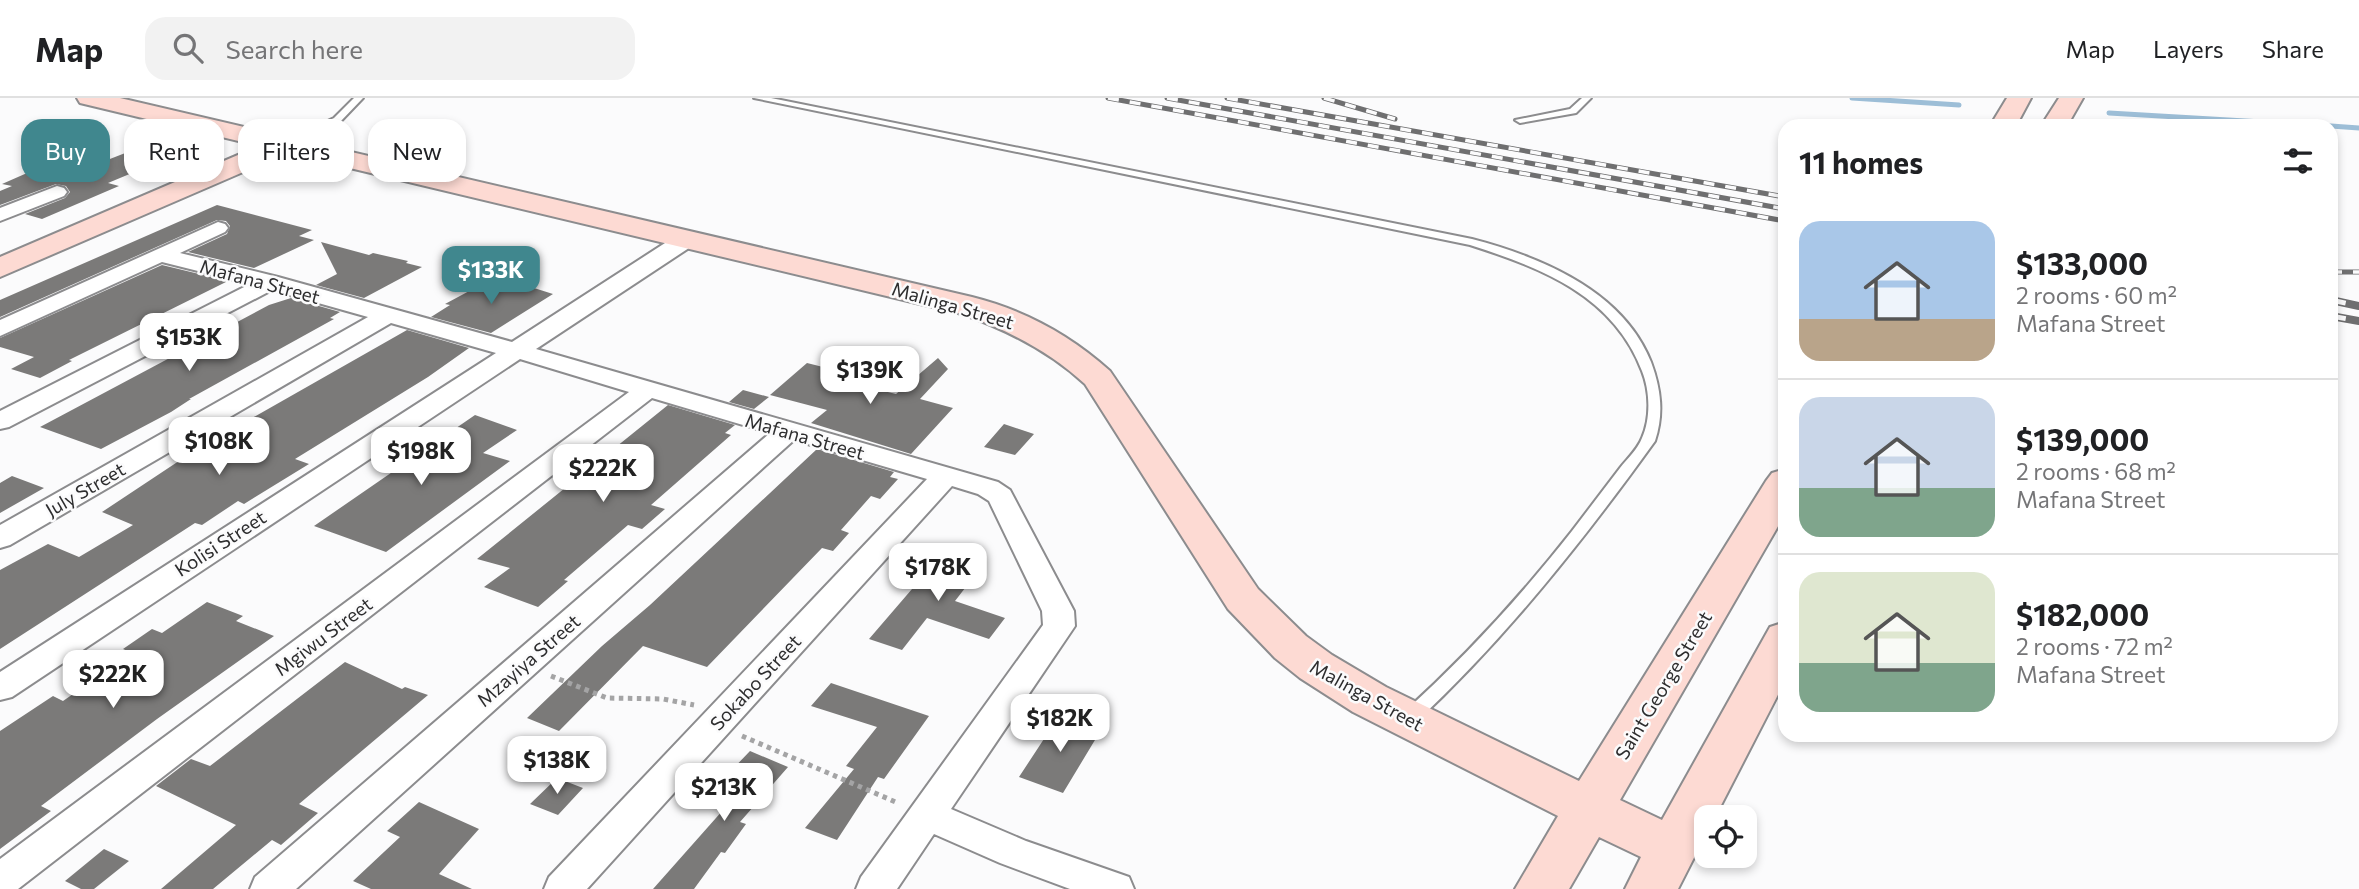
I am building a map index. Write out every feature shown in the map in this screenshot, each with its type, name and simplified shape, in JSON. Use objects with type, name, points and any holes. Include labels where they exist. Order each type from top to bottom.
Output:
[{"type":"street","name":"Malinga Street","points":[[89,98],[238,133]]},
{"type":"street","points":[[2007,119],[2019,98]]},
{"type":"street","points":[[2058,119],[2071,98]]},
{"type":"street","name":"Malinga Street","points":[[354,160],[972,307],[1030,328],[1082,363],[1108,391],[1225,572],[1264,624],[1301,658],[1324,674],[1408,719],[1588,808],[1662,869]]},
{"type":"street","points":[[0,268],[238,164]]},
{"type":"street","points":[[5,210],[57,192]]},
{"type":"street","name":"Mafana Street","points":[[0,329],[218,228]]},
{"type":"street","name":"Kolisi Street","points":[[0,688],[687,239]]},
{"type":"street","name":"Mafana Street","points":[[160,255],[270,282],[514,350],[646,391],[988,488],[1000,496],[1058,611],[1059,626],[875,889]]},
{"type":"street","points":[[0,421],[270,282]]},
{"type":"street","name":"July Street","points":[[0,538],[388,315]]},
{"type":"street","name":"Mgiwu Street","points":[[0,881],[646,391]]},
{"type":"street","name":"Mzayiya Street","points":[[269,889],[788,431]]},
{"type":"street","name":"Sokabo Street","points":[[563,889],[946,476]]},
{"type":"street","name":"Saint George Street","points":[[1541,889],[1778,493]]},
{"type":"street","points":[[1662,869],[1778,651]]},
{"type":"street","points":[[928,815],[1013,852],[1115,889]]},
{"type":"lane","points":[[338,119],[359,98]]},
{"type":"lane","points":[[758,98],[1472,242],[1537,264],[1578,286],[1612,312],[1632,333],[1646,361],[1655,401],[1653,427],[1648,441],[1550,569],[1447,683],[1408,719]]},
{"type":"lane","points":[[1520,120],[1573,111],[1587,98]]},
{"type":"path","points":[[524,663],[607,698],[663,699],[693,705],[716,724],[928,815]]},
{"type":"building","points":[[124,153],[124,176],[108,183],[119,186],[42,219],[25,214],[65,198],[70,192],[66,186],[56,184],[0,205],[0,191],[12,186],[2,184],[21,176],[21,182],[110,182],[110,159]]},
{"type":"building","points":[[217,205],[312,230],[299,236],[314,240],[254,268],[188,252],[227,234],[230,226],[226,221],[217,220],[0,317],[0,300]]},
{"type":"building","points":[[321,242],[369,255],[373,253],[408,261],[406,263],[422,267],[364,298],[316,285],[337,274]]},
{"type":"building","points":[[162,265],[228,281],[69,360],[72,361],[40,378],[11,369],[34,357],[0,347],[0,338]]},
{"type":"building","points":[[486,282],[506,288],[515,282],[553,294],[491,333],[431,317],[450,305],[445,304]]},
{"type":"building","points":[[291,298],[340,312],[330,318],[334,319],[101,449],[40,427],[269,305]]},
{"type":"building","points":[[407,330],[469,348],[428,377],[295,459],[309,464],[244,504],[238,501],[202,525],[195,523],[0,649],[0,570],[48,544],[79,557],[133,525],[102,512],[194,451]]},
{"type":"building","points":[[938,358],[948,369],[920,399],[953,408],[911,454],[811,423],[827,410],[770,395],[807,363],[843,372],[841,375],[848,377],[843,381],[896,394]]},
{"type":"building","points":[[743,390],[769,397],[754,409],[729,402]]},
{"type":"building","points":[[668,405],[735,425],[725,433],[731,435],[651,505],[665,509],[642,529],[628,525],[564,580],[568,581],[538,607],[484,587],[510,568],[477,559]]},
{"type":"building","points":[[475,415],[517,430],[483,453],[510,461],[386,552],[314,526]]},
{"type":"building","points":[[1004,424],[1034,434],[1015,455],[984,447]]},
{"type":"building","points":[[817,449],[894,472],[890,477],[898,479],[880,499],[871,496],[841,530],[849,533],[833,551],[822,548],[707,667],[643,646],[559,731],[527,718],[602,646],[650,605]]},
{"type":"building","points":[[12,476],[44,488],[0,513],[0,483]]},
{"type":"building","points":[[949,546],[978,557],[968,567],[979,570],[955,601],[1005,618],[989,639],[927,618],[902,650],[869,639]]},
{"type":"building","points":[[207,602],[243,616],[236,621],[274,636],[41,806],[51,811],[0,849],[0,731],[53,696],[63,701],[132,653],[123,649],[152,629],[162,633]]},
{"type":"building","points":[[345,662],[402,689],[405,687],[428,695],[299,804],[318,813],[281,845],[272,840],[213,889],[161,889],[236,825],[156,786],[191,759],[210,766]]},
{"type":"building","points":[[831,683],[929,716],[884,779],[878,777],[837,840],[805,828],[854,769],[846,766],[877,727],[811,706]]},
{"type":"building","points":[[1059,716],[1101,730],[1063,793],[1019,777]]},
{"type":"building","points":[[750,751],[788,767],[740,822],[746,824],[694,889],[653,889],[747,783],[727,775]]},
{"type":"building","points":[[557,778],[583,788],[558,815],[530,804]]},
{"type":"building","points":[[419,802],[479,829],[439,874],[472,889],[371,889],[353,881],[400,837],[387,831]]},
{"type":"building","points":[[104,849],[129,861],[94,889],[81,889],[65,881]]},
{"type":"waterway","points":[[1852,98],[1959,105]]},
{"type":"waterway","points":[[2109,113],[2211,119]]},
{"type":"waterway","points":[[2338,126],[2359,128]]},
{"type":"railway","points":[[1108,98],[1778,220]]},
{"type":"railway","points":[[1167,98],[1778,208]]},
{"type":"railway","points":[[1227,98],[1778,196]]},
{"type":"railway","points":[[1324,98],[1395,119]]},
{"type":"railway","points":[[2338,272],[2359,272]]},
{"type":"railway","points":[[2338,302],[2359,306]]},
{"type":"railway","points":[[2338,317],[2359,321]]}]
